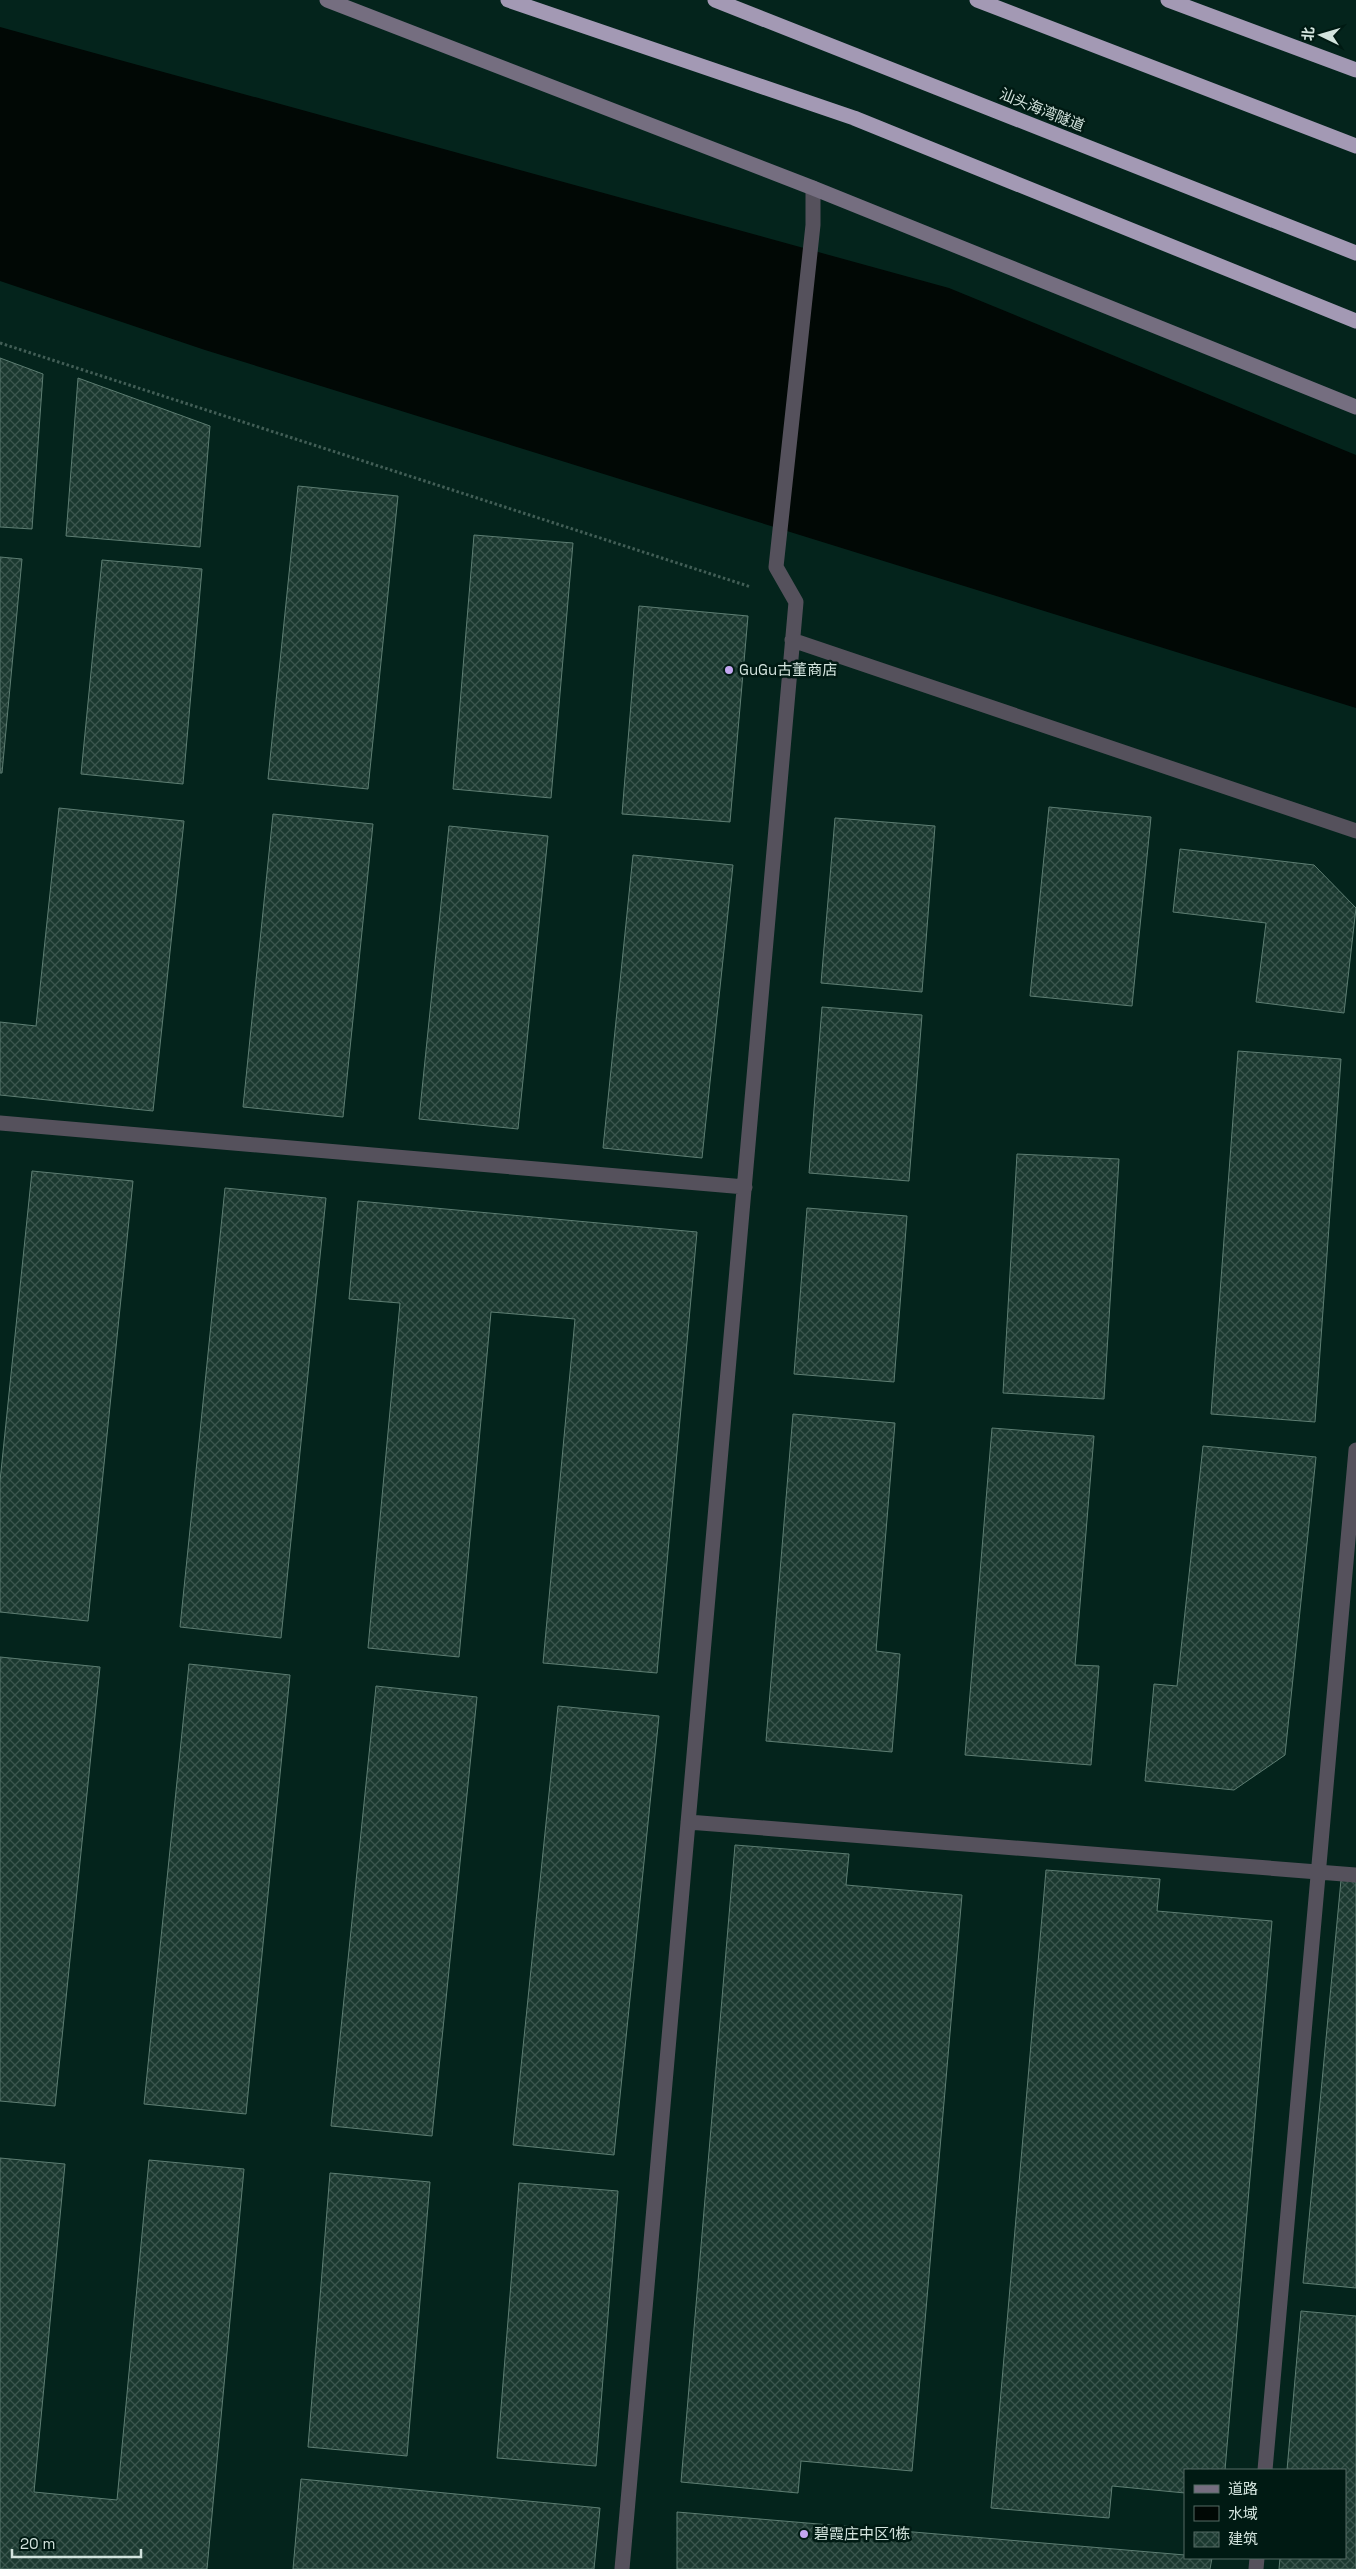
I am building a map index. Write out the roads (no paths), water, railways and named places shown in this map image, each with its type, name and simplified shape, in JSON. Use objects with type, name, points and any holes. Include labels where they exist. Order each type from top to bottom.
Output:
[{"type":"highway","points":[[508,0],[854,118],[1356,321]]},
{"type":"highway","name":"汕头海湾隧道","points":[[715,0],[1356,253]]},
{"type":"highway","points":[[977,0],[1356,146]]},
{"type":"highway","points":[[1168,0],[1356,70]]},
{"type":"main road","points":[[327,0],[813,188],[1356,407]]},
{"type":"street","points":[[622,2569],[796,602],[776,567],[813,225],[813,188]]},
{"type":"street","points":[[792,640],[1356,830]]},
{"type":"street","points":[[0,1123],[745,1188]]},
{"type":"street","points":[[1265,2469],[1356,1450]]},
{"type":"street","points":[[688,1822],[1356,1875]]},
{"type":"water","points":[[0,27],[949,288],[1356,455],[1356,708],[205,350],[0,281]]},
{"type":"place","name":"GuGu古董商店","points":[[729,670]]},
{"type":"place","name":"碧霞庄中区1栋","points":[[804,2534]]}]
